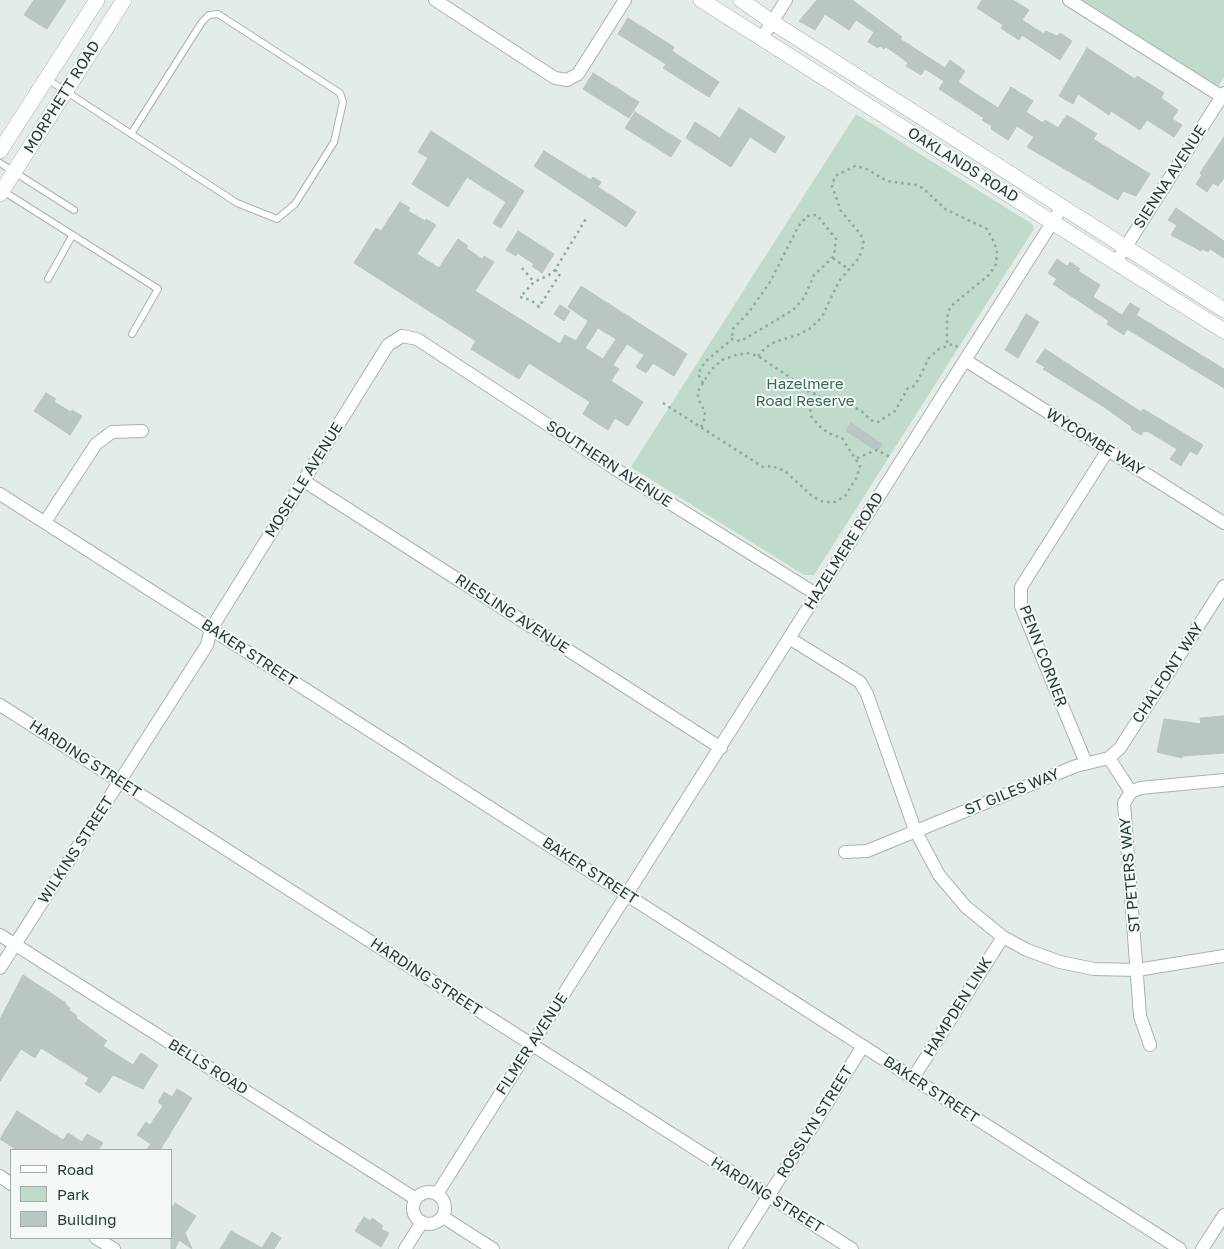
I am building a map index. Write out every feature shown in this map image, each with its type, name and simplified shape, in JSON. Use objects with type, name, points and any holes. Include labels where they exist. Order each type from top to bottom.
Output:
[{"type":"main road","name":"MORPHETT ROAD","points":[[0,151],[97,0]]},
{"type":"main road","name":"MORPHETT ROAD","points":[[1,192],[124,0]]},
{"type":"main road","name":"OAKLANDS ROAD","points":[[701,0],[1224,331]]},
{"type":"main road","name":"OAKLANDS ROAD","points":[[741,0],[772,22],[1224,310]]},
{"type":"street","points":[[435,0],[555,78],[567,80],[578,74],[625,0]]},
{"type":"street","points":[[762,38],[786,0]]},
{"type":"street","points":[[1069,0],[1223,96]]},
{"type":"street","name":"SIENNA AVENUE","points":[[1116,262],[1223,96]]},
{"type":"street","name":"HAZELMERE ROAD","points":[[628,895],[816,594],[1062,207]]},
{"type":"street","name":"MOSELLE AVENUE","points":[[211,629],[388,345],[402,336]]},
{"type":"street","name":"SOUTHERN AVENUE","points":[[402,336],[417,339],[620,472],[816,594]]},
{"type":"street","name":"WYCOMBE WAY","points":[[967,357],[1108,450],[1224,523]]},
{"type":"street","points":[[45,522],[96,444],[112,432],[142,431]]},
{"type":"street","name":"PENN CORNER","points":[[1086,763],[1021,606],[1021,587],[1108,450]]},
{"type":"street","name":"RIESLING AVENUE","points":[[304,481],[721,748]]},
{"type":"street","name":"BAKER STREET","points":[[0,494],[1180,1249]]},
{"type":"street","name":"CHALFONT WAY","points":[[1109,758],[1120,748],[1224,586]]},
{"type":"street","name":"WILKINS STREET","points":[[0,968],[207,644],[211,629]]},
{"type":"street","points":[[789,638],[860,682],[868,694],[915,830],[940,875],[966,907],[1003,936],[1027,950],[1060,962],[1094,969],[1137,970],[1224,956]]},
{"type":"street","name":"HARDING STREET","points":[[0,705],[852,1249]]},
{"type":"street","points":[[1109,758],[1130,792],[1140,788],[1224,780]]},
{"type":"street","name":"ST GILES WAY","points":[[845,852],[867,851],[915,830],[1086,763],[1109,758]]},
{"type":"street","name":"ST PETERS WAY","points":[[1130,792],[1124,803],[1140,1016],[1150,1045]]},
{"type":"street","name":"FILMER AVENUE","points":[[437,1194],[628,895]]},
{"type":"street","name":"BELLS ROAD","points":[[0,935],[416,1198]]},
{"type":"street","name":"HAMPDEN LINK","points":[[913,1078],[1003,936]]},
{"type":"street","name":"ROSSLYN STREET","points":[[735,1249],[863,1046]]},
{"type":"street","points":[[423,1193],[437,1194],[445,1207],[442,1217],[431,1224],[422,1222],[414,1214],[416,1198],[423,1193]]},
{"type":"street","points":[[1202,1249],[1224,1215]]},
{"type":"street","points":[[442,1217],[492,1249]]},
{"type":"street","points":[[405,1249],[422,1222]]},
{"type":"street","points":[[98,1239],[114,1249]]},
{"type":"lane","points":[[46,79],[237,203],[277,219],[295,204],[334,142],[343,102],[340,93],[218,14],[209,15],[202,22],[131,134]]},
{"type":"lane","points":[[0,163],[74,210]]},
{"type":"lane","points":[[1,192],[158,290],[132,334]]},
{"type":"lane","points":[[48,279],[72,236]]},
{"type":"path","points":[[758,356],[765,348],[775,342],[811,328],[822,318],[839,281],[859,258],[864,244],[861,235],[838,206],[832,186],[835,176],[855,166],[865,168],[887,181],[916,185],[923,188],[946,209],[987,229],[997,250],[996,264],[990,274],[950,307],[947,318],[946,346]]},
{"type":"path","points":[[703,383],[698,374],[705,362],[732,339],[733,329],[749,312],[770,282],[798,227],[808,216],[813,215],[822,219],[836,239],[833,258],[814,275],[804,298],[793,310],[741,341],[732,339]]},
{"type":"path","points":[[555,270],[560,274],[539,308],[530,300],[520,297],[534,282],[555,270],[587,217]]},
{"type":"path","points":[[833,258],[850,270]]},
{"type":"path","points":[[522,268],[534,282]]},
{"type":"path","points":[[701,428],[705,412],[696,394],[711,370],[722,360],[747,353],[758,356],[808,391],[854,407],[870,420],[878,422],[895,411],[908,388],[914,386],[918,380],[929,358],[952,344],[967,357]]},
{"type":"path","points":[[663,403],[763,467],[772,466],[785,470],[812,496],[823,502],[835,502],[845,496],[859,472],[860,466],[857,458],[842,438],[828,433],[818,426],[810,416],[808,391]]},
{"type":"path","points":[[857,458],[877,450],[900,463]]},
{"type":"green space","points":[[1079,0],[1224,0],[1224,78],[1217,88]]},
{"type":"green space","name":"Hazelmere Road Reserve","points":[[856,114],[1032,224],[1034,229],[814,575],[804,575],[631,467]]},
{"type":"building","points":[[34,0],[66,0],[47,29],[24,15]]},
{"type":"building","points":[[817,0],[852,0],[902,37],[900,39],[945,68],[950,60],[965,71],[958,82],[998,108],[1011,87],[1033,101],[1026,112],[1043,123],[1045,120],[1058,128],[1067,115],[1097,134],[1093,139],[1150,174],[1136,196],[1123,191],[1118,200],[1027,147],[1034,137],[1017,126],[1008,140],[991,129],[992,126],[982,120],[984,118],[939,89],[944,81],[925,69],[921,75],[906,66],[908,63],[886,47],[884,49],[880,46],[878,48],[868,42],[874,32],[856,20],[849,30],[825,14],[815,30],[799,21]]},
{"type":"building","points":[[982,0],[1013,0],[1029,10],[1022,20],[1044,34],[1046,31],[1057,36],[1060,33],[1072,41],[1060,60],[1022,35],[1019,40],[1001,28],[1003,25],[977,8]]},
{"type":"building","points":[[628,18],[674,47],[672,51],[719,82],[709,97],[663,68],[666,64],[618,34]]},
{"type":"building","points":[[1087,48],[1135,79],[1137,76],[1164,93],[1161,98],[1178,110],[1172,119],[1182,125],[1174,137],[1147,120],[1140,130],[1111,111],[1109,115],[1078,94],[1073,104],[1059,96]]},
{"type":"building","points":[[593,73],[639,102],[629,118],[583,89]]},
{"type":"building","points":[[739,108],[785,137],[775,153],[750,137],[731,167],[686,138],[695,122],[720,138]]},
{"type":"building","points":[[635,112],[681,141],[671,157],[625,128]]},
{"type":"building","points":[[431,131],[524,191],[501,228],[493,223],[506,202],[467,177],[448,207],[412,184],[428,158],[418,152]]},
{"type":"building","points":[[1224,137],[1224,178],[1218,186],[1213,183],[1207,192],[1196,184],[1202,175],[1200,173]]},
{"type":"building","points":[[544,151],[591,180],[593,177],[601,182],[598,187],[636,212],[626,227],[534,166]]},
{"type":"building","points":[[400,202],[410,208],[408,211],[436,225],[417,254],[439,268],[458,239],[468,246],[466,248],[482,259],[484,256],[494,262],[475,291],[560,344],[565,335],[576,341],[588,321],[568,307],[581,286],[687,354],[674,376],[653,363],[646,373],[636,367],[644,355],[627,344],[613,365],[619,369],[611,381],[643,402],[628,426],[615,418],[608,430],[583,414],[590,402],[529,363],[519,379],[471,349],[476,341],[354,263],[376,228],[381,231]],"holes":[[[598,328],[616,339],[603,359],[585,348]]]},
{"type":"building","points":[[1176,208],[1224,241],[1224,258],[1210,249],[1208,252],[1203,249],[1201,251],[1171,235],[1177,225],[1168,220]]},
{"type":"building","points":[[518,231],[554,254],[542,273],[532,266],[534,264],[517,253],[516,256],[506,250]]},
{"type":"building","points":[[1057,259],[1067,266],[1070,262],[1080,269],[1078,271],[1100,285],[1093,297],[1122,315],[1130,303],[1140,309],[1136,315],[1224,369],[1224,388],[1127,329],[1124,335],[1107,324],[1109,321],[1053,284],[1057,279],[1048,273]]},
{"type":"building","points":[[560,305],[570,311],[564,321],[554,314]]},
{"type":"building","points":[[1026,314],[1039,322],[1018,358],[1005,350]]},
{"type":"building","points":[[1045,349],[1141,412],[1143,409],[1203,445],[1197,455],[1190,451],[1181,466],[1170,459],[1177,449],[1149,432],[1144,431],[1141,435],[1104,407],[1043,369],[1045,367],[1036,362]]},
{"type":"building","points":[[46,393],[56,399],[54,402],[82,416],[70,435],[34,411]]},
{"type":"building","points":[[851,423],[882,444],[877,451],[846,431]]},
{"type":"building","points":[[1224,716],[1224,753],[1182,756],[1182,758],[1157,752],[1164,719],[1201,724],[1200,718]]},
{"type":"building","points":[[23,975],[66,1003],[70,1008],[69,1010],[77,1016],[76,1018],[107,1041],[103,1046],[133,1065],[141,1053],[158,1065],[143,1089],[113,1075],[100,1093],[85,1084],[89,1078],[41,1048],[35,1058],[21,1049],[0,1081],[0,1019]]},
{"type":"building","points":[[177,1089],[192,1098],[161,1149],[147,1149],[151,1144],[137,1135],[146,1122],[150,1125],[163,1106],[158,1102],[164,1092],[172,1097]]},
{"type":"building","points":[[17,1111],[63,1140],[68,1133],[82,1142],[87,1134],[103,1143],[99,1149],[15,1149],[0,1139]]},
{"type":"building","points":[[175,1203],[196,1216],[185,1233],[192,1249],[179,1240],[175,1249],[171,1249],[172,1208]]},
{"type":"building","points":[[364,1217],[370,1221],[372,1218],[383,1226],[381,1229],[389,1233],[381,1247],[355,1231]]},
{"type":"building","points":[[231,1231],[262,1248],[272,1232],[281,1238],[274,1249],[220,1249]]}]
